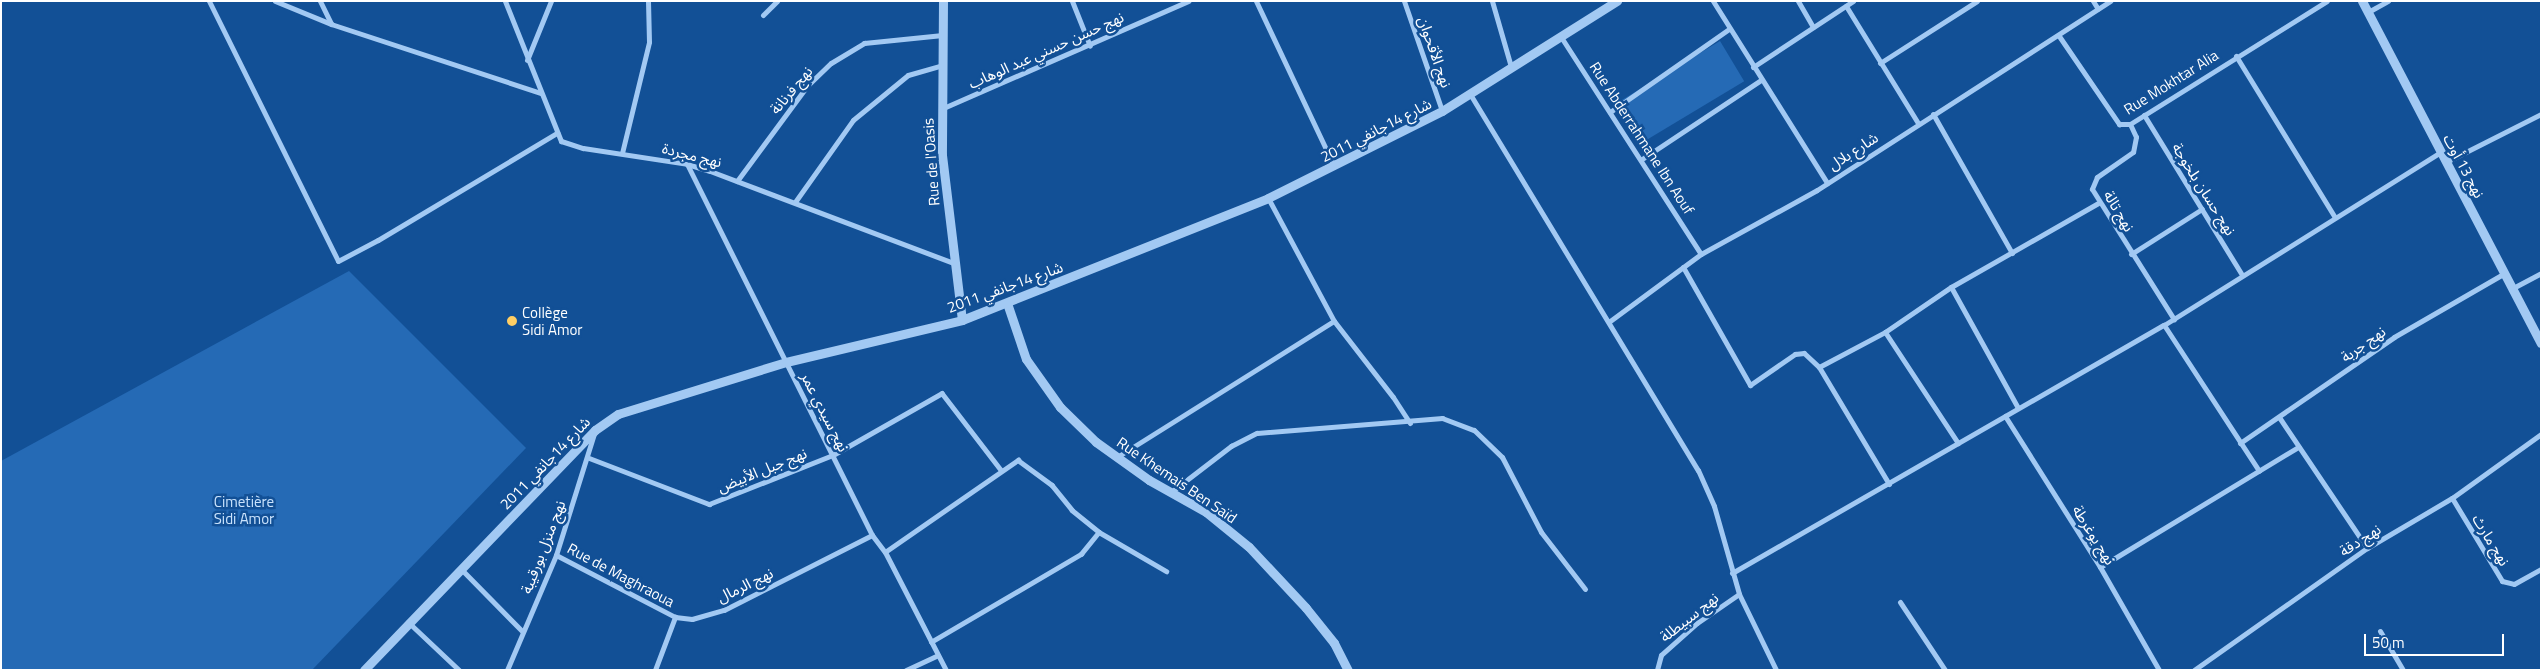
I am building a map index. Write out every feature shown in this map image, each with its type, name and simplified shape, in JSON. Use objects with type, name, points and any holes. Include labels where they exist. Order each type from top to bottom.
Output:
[{"type":"street","points":[[209,1],[338,261],[378,240],[557,133],[505,1]]},
{"type":"street","points":[[275,1],[331,24],[542,93]]},
{"type":"street","points":[[320,1],[331,24]]},
{"type":"street","points":[[527,60],[550,1]]},
{"type":"street","points":[[622,153],[648,42],[648,1]]},
{"type":"street","points":[[762,15],[777,1]]},
{"type":"street","name":"Rue de l'Oasis","points":[[943,1],[941,110],[953,264],[962,320]]},
{"type":"street","points":[[1072,1],[1090,46]]},
{"type":"street","name":"نهج حسن حسني عبد الوهاب","points":[[941,110],[1090,46],[1188,1]]},
{"type":"street","points":[[1256,1],[1334,167]]},
{"type":"street","name":"نهج الأقحوان","points":[[1404,1],[1442,111]]},
{"type":"street","points":[[1492,1],[1512,67]]},
{"type":"street","name":"شارع 14جانفي 2011","points":[[364,670],[408,622],[595,430],[618,414],[786,362],[962,320],[1007,304],[1268,198],[1334,167],[1442,111],[1618,1]]},
{"type":"street","points":[[1713,1],[1827,183]]},
{"type":"street","points":[[1798,1],[1813,27]]},
{"type":"street","points":[[1753,67],[1852,1]]},
{"type":"street","points":[[1880,63],[1976,1]]},
{"type":"street","points":[[2093,1],[2098,9]]},
{"type":"street","name":"شارع بلال","points":[[1610,321],[1701,254],[1827,183],[2110,1]]},
{"type":"street","name":"Rue Mokhtar Alia","points":[[2058,36],[2119,124],[2130,124],[2236,56],[2327,1]]},
{"type":"street","name":"نهج 13 أوت","points":[[2362,1],[2541,343]]},
{"type":"street","points":[[2368,12],[2388,1]]},
{"type":"street","points":[[1846,6],[1918,124]]},
{"type":"street","points":[[1610,112],[1729,29]]},
{"type":"street","name":"نهج فرنانة","points":[[737,181],[807,86],[831,63],[864,43],[943,35]]},
{"type":"street","name":"Rue Abderrahmane Ibn Aouf","points":[[1561,38],[1642,158],[1701,254]]},
{"type":"street","points":[[2236,56],[2334,216]]},
{"type":"street","points":[[795,202],[853,120],[908,75],[942,65]]},
{"type":"street","points":[[1642,158],[1761,80]]},
{"type":"street","name":"نهج سبيطلة","points":[[1470,94],[1610,321],[1698,470],[1717,515],[1739,594],[1697,623],[1661,656],[1657,670]]},
{"type":"street","points":[[1933,114],[2012,253]]},
{"type":"street","points":[[2446,162],[2541,114]]},
{"type":"street","name":"نهج حسان بلخوجة","points":[[2144,115],[2242,275]]},
{"type":"street","name":"نهج تالة","points":[[2130,124],[2136,136],[2133,152],[2097,177],[2092,189],[2098,203],[2174,319]]},
{"type":"street","name":"نهج مجردة","points":[[557,133],[561,140],[571,145],[687,164],[795,202],[953,264]]},
{"type":"street","points":[[1732,573],[2164,325],[2334,216],[2441,152]]},
{"type":"street","name":"نهج سيدي عمر","points":[[687,164],[872,535],[885,552],[946,670]]},
{"type":"street","points":[[1268,198],[1334,321],[1393,397],[1410,423]]},
{"type":"street","points":[[1818,367],[1885,332],[1951,287],[2098,203]]},
{"type":"street","points":[[2131,254],[2202,209]]},
{"type":"street","points":[[1683,267],[1750,384],[1795,354],[1804,353],[1818,367],[1889,484]]},
{"type":"street","name":"نهج جربة","points":[[2240,443],[2394,337],[2505,273]]},
{"type":"street","points":[[2513,288],[2541,274]]},
{"type":"street","points":[[1951,287],[2018,408]]},
{"type":"street","name":"Rue Khemais Ben Saïd","points":[[1007,304],[1034,372],[1060,407],[1096,442],[1171,492],[1206,512],[1249,546],[1306,608],[1334,643],[1348,670]]},
{"type":"street","points":[[1117,457],[1334,321]]},
{"type":"street","points":[[2164,325],[2259,471]]},
{"type":"street","points":[[1885,332],[1958,443]]},
{"type":"street","points":[[833,455],[942,393],[1001,470]]},
{"type":"street","name":"نهج يوغرطة","points":[[2005,416],[2100,567],[2158,670]]},
{"type":"street","points":[[2279,417],[2367,548]]},
{"type":"street","points":[[1171,492],[1231,446],[1257,433],[1410,423],[1442,418],[1474,430],[1502,456],[1541,532],[1585,589]]},
{"type":"street","name":"نهج منزل بورقيبة","points":[[507,670],[556,555],[589,458],[595,430]]},
{"type":"street","name":"نهج دقة","points":[[2194,670],[2367,548],[2452,498],[2541,434]]},
{"type":"street","points":[[2100,567],[2298,447]]},
{"type":"street","name":"نهج جبل الأبيض","points":[[589,458],[709,504],[833,455]]},
{"type":"street","points":[[885,552],[1018,460],[1052,485],[1072,510],[1099,532],[1166,571]]},
{"type":"street","name":"نهج مارث","points":[[2452,498],[2502,581],[2514,584],[2541,569]]},
{"type":"street","points":[[931,642],[1081,554],[1099,532]]},
{"type":"street","name":"نهج الرمال","points":[[675,617],[692,619],[724,610],[872,535]]},
{"type":"street","name":"Rue de Maghraoua","points":[[556,555],[675,617]]},
{"type":"street","points":[[461,569],[522,631]]},
{"type":"street","points":[[1739,594],[1776,670]]},
{"type":"street","points":[[1900,602],[1945,670]]},
{"type":"street","points":[[655,670],[675,617]]},
{"type":"street","points":[[408,622],[460,670]]},
{"type":"street","points":[[2380,631],[2403,670]]},
{"type":"street","points":[[906,670],[938,655]]},
{"type":"green space","points":[[1720,41],[1744,81],[1645,141],[1621,101]]},
{"type":"green space","name":"Cimetière Sidi Amor","points":[[349,271],[526,448],[312,670],[1,670],[1,461]]},
{"type":"place","name":"Collège Sidi Amor","points":[[512,321]]}]
